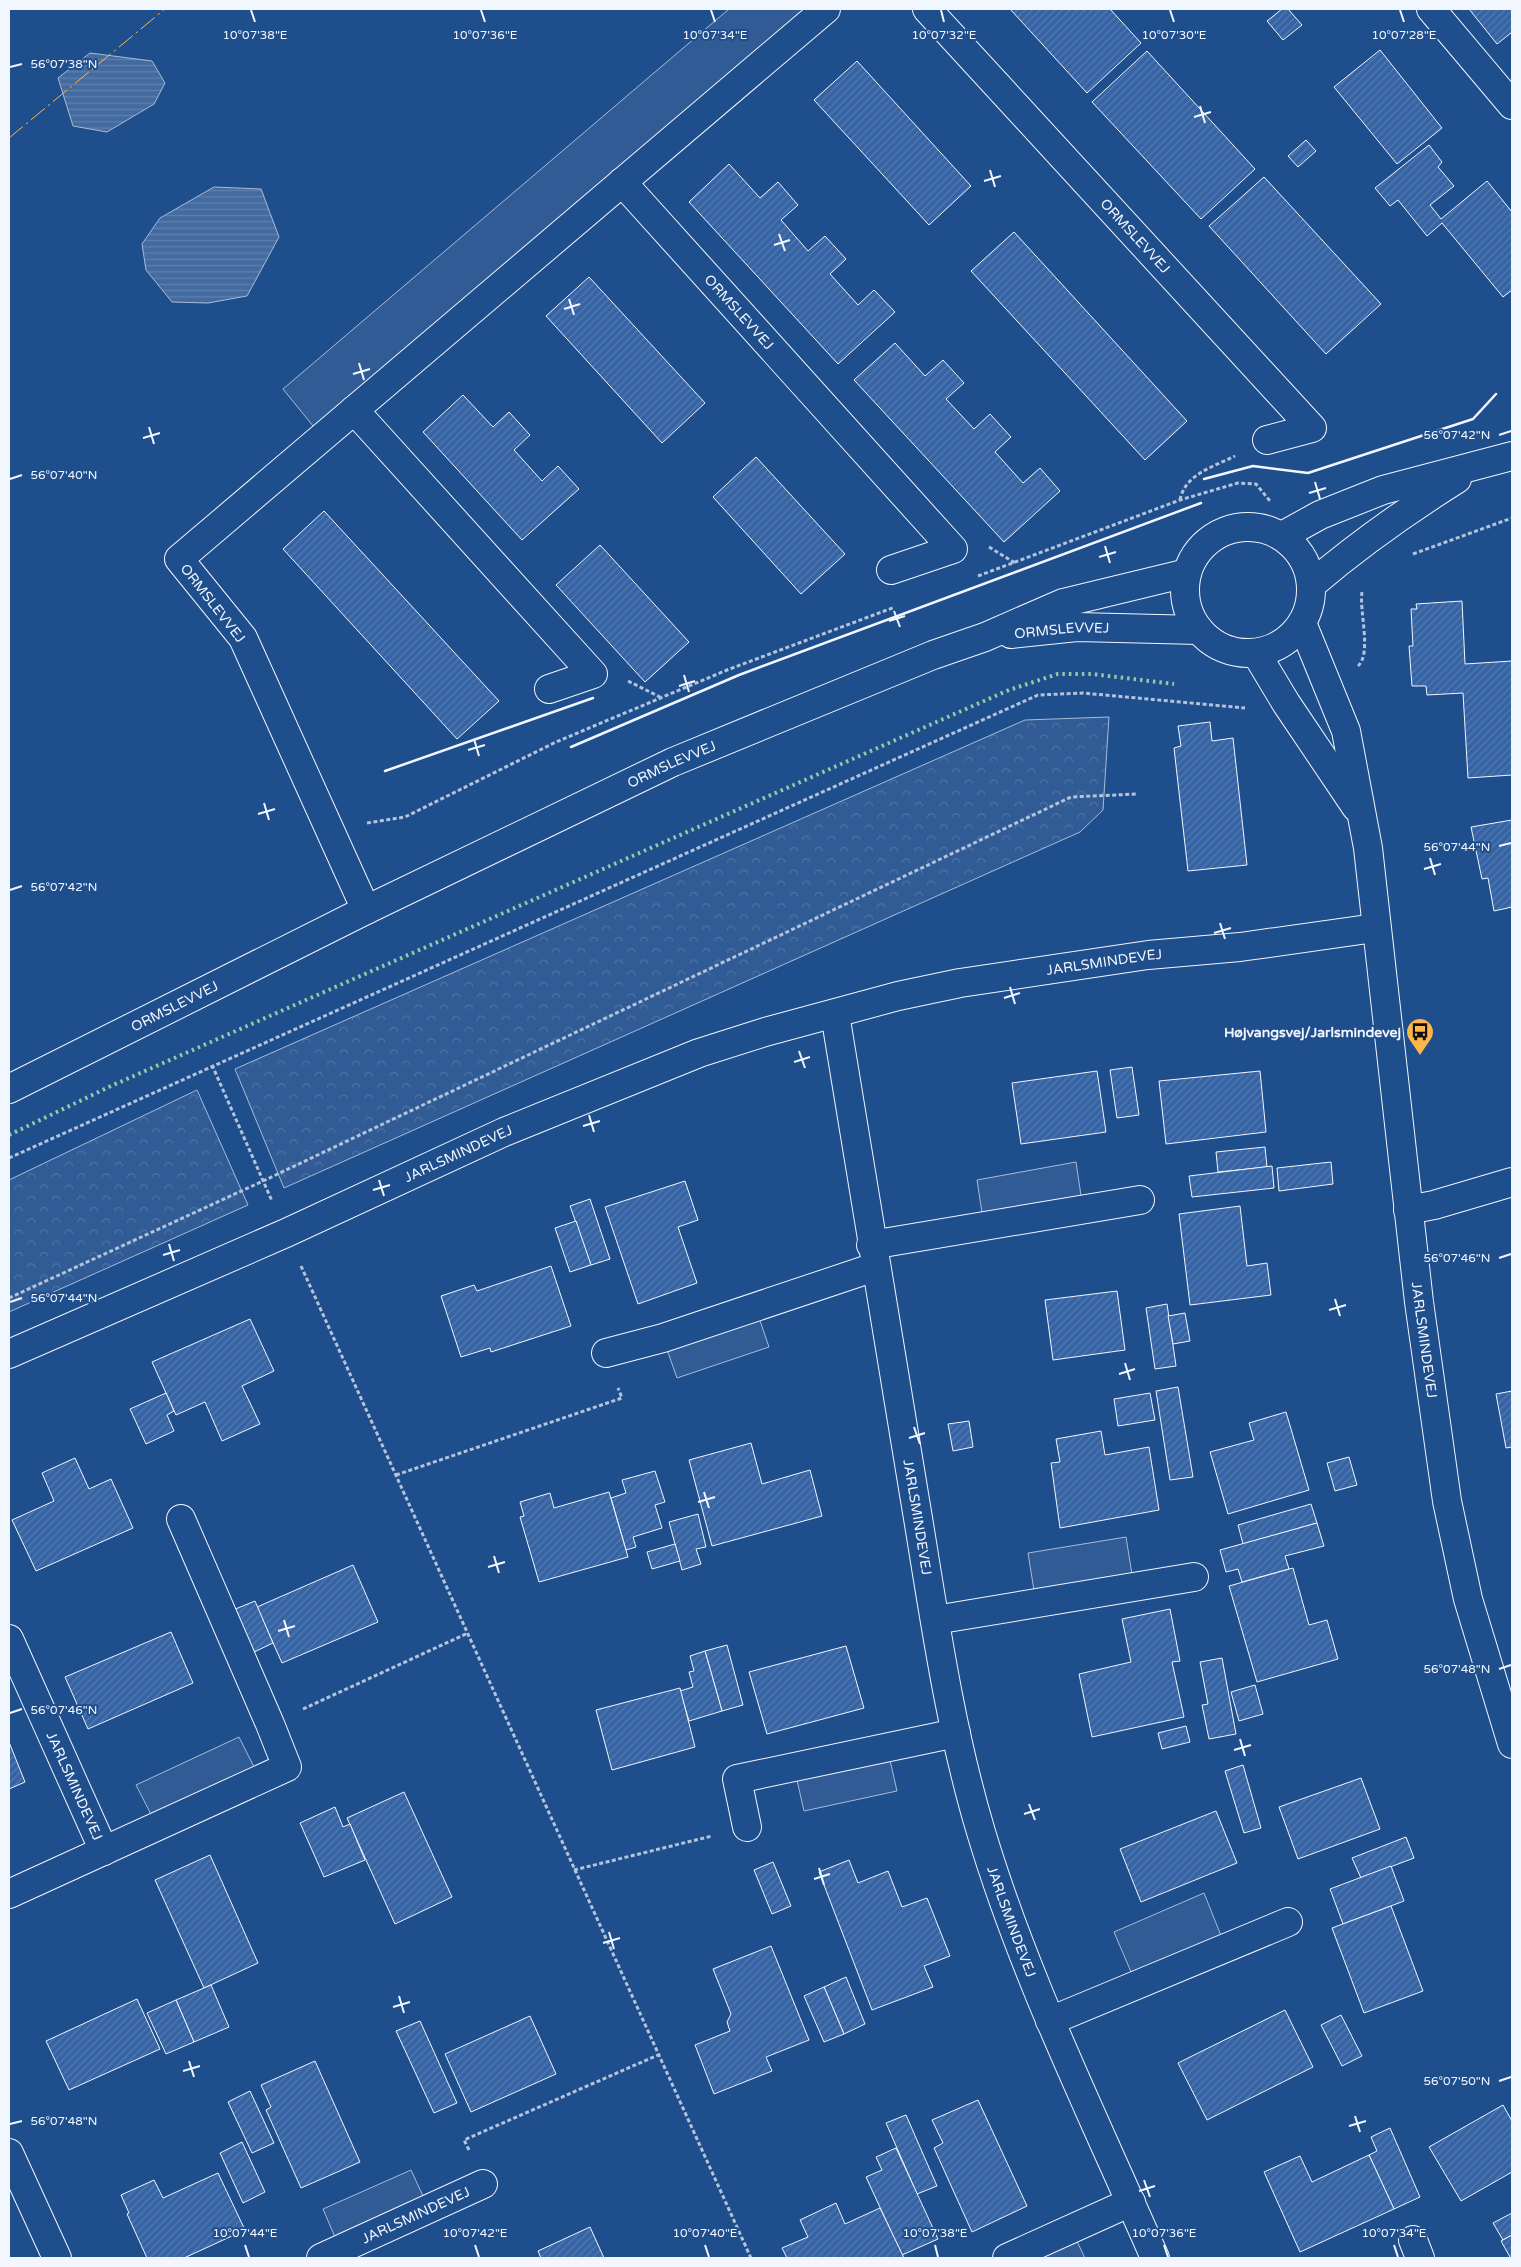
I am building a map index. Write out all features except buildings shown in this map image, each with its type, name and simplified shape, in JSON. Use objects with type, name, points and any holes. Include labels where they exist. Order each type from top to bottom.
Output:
[{"type":"street","name":"ORMSLEVVEJ","points":[[366,910],[243,638],[179,559],[826,9]]},
{"type":"street","name":"ORMSLEVVEJ","points":[[927,9],[1312,428],[1267,440]]},
{"type":"street","points":[[1431,9],[1512,105]]},
{"type":"street","name":"ORMSLEVVEJ","points":[[622,182],[953,549],[891,570]]},
{"type":"street","points":[[354,410],[593,674],[549,690]]},
{"type":"street","points":[[1282,536],[1320,515],[1383,490],[1512,456]]},
{"type":"street","points":[[1311,585],[1346,555],[1393,520],[1478,466]]},
{"type":"street","points":[[1244,527],[1264,528],[1282,536],[1297,548],[1307,565],[1311,585],[1310,604],[1302,623],[1290,638],[1274,648],[1256,653],[1235,652],[1215,644],[1199,630],[1188,612],[1184,593],[1187,573],[1195,555],[1208,541],[1225,531],[1244,527]]},
{"type":"street","name":"ORMSLEVVEJ","points":[[9,1089],[366,910],[673,762],[933,655],[985,637],[1063,603],[1187,573]]},
{"type":"street","name":"JARLSMINDEVEJ","points":[[1302,623],[1346,731],[1368,848],[1375,928],[1408,1210],[1447,1501],[1468,1599],[1512,1744]]},
{"type":"street","name":"ORMSLEVVEJ","points":[[985,637],[1078,627],[1199,630]]},
{"type":"street","name":"JARLSMINDEVEJ","points":[[1256,653],[1286,703],[1361,815]]},
{"type":"street","name":"JARLSMINDEVEJ","points":[[9,1354],[286,1233],[504,1132],[674,1063],[765,1032],[898,996],[960,983],[1148,954],[1240,947],[1375,928]]},
{"type":"street","name":"JARLSMINDEVEJ","points":[[835,1014],[873,1256],[935,1620],[956,1733],[980,1829],[1011,1927],[1050,2021],[1155,2258]]},
{"type":"street","points":[[1408,1210],[1434,1205],[1512,1182]]},
{"type":"street","points":[[606,1353],[663,1338],[873,1256],[1140,1200]]},
{"type":"street","points":[[181,1519],[270,1724]]},
{"type":"street","points":[[935,1620],[1194,1577]]},
{"type":"street","name":"JARLSMINDEVEJ","points":[[9,1639],[104,1851]]},
{"type":"street","name":"JARLSMINDEVEJ","points":[[9,1894],[287,1767],[270,1724]]},
{"type":"street","points":[[747,1827],[736,1779],[956,1733]]},
{"type":"street","points":[[1050,2021],[1288,1922]]},
{"type":"street","points":[[9,2153],[57,2258]]},
{"type":"street","name":"JARLSMINDEVEJ","points":[[320,2258],[484,2184]]},
{"type":"street","points":[[1008,2258],[1131,2202]]},
{"type":"path","points":[[1180,500],[1182,488],[1198,474],[1267,440]]},
{"type":"path","points":[[978,576],[1180,500],[1238,483],[1256,484],[1270,501],[1278,498]]},
{"type":"path","points":[[1406,557],[1512,518]]},
{"type":"path","points":[[1327,684],[1352,671],[1362,662],[1365,650],[1360,605],[1362,592],[1371,577],[1346,555]]},
{"type":"path","points":[[331,829],[405,817],[556,742],[727,670],[903,604]]},
{"type":"path","points":[[9,1158],[212,1065],[1038,695],[1083,693],[1270,710],[1286,703]]},
{"type":"path","points":[[9,1298],[263,1181],[1071,797],[1137,794]]},
{"type":"path","points":[[212,1065],[286,1233],[750,2258]]},
{"type":"path","points":[[396,1475],[622,1398],[606,1353]]},
{"type":"path","points":[[270,1724],[468,1633]]},
{"type":"path","points":[[574,1870],[747,1827]]},
{"type":"path","points":[[484,2184],[464,2140],[658,2055]]},
{"type":"shaded area","points":[[729,9],[826,9],[322,437],[283,389]]},
{"type":"shaded area","points":[[90,53],[152,61],[165,83],[154,104],[107,132],[73,126],[58,78]]},
{"type":"shaded area","points":[[214,187],[261,189],[279,237],[247,296],[208,303],[172,302],[146,270],[142,244],[160,218]]},
{"type":"shaded area","points":[[1076,1162],[1083,1209],[984,1226],[977,1180]]},
{"type":"shaded area","points":[[755,1306],[769,1347],[677,1378],[663,1338]]},
{"type":"shaded area","points":[[1126,1537],[1134,1587],[1036,1603],[1028,1553]]},
{"type":"shaded area","points":[[239,1737],[260,1779],[157,1826],[136,1785]]},
{"type":"shaded area","points":[[887,1747],[897,1791],[804,1811],[794,1767]]},
{"type":"shaded area","points":[[1204,1893],[1226,1948],[1137,1986],[1114,1932]]},
{"type":"shaded area","points":[[411,2170],[429,2209],[340,2249],[323,2209]]},
{"type":"shaded area","points":[[1071,2229],[1085,2258],[1007,2258]]},
{"type":"green space","points":[[1109,717],[1103,810],[1080,832],[284,1188],[235,1069],[1025,720]]},
{"type":"green space","points":[[197,1090],[248,1205],[9,1312],[9,1180]]},
{"type":"hedge","points":[[9,1135],[111,1086],[1009,690],[1058,674],[1092,674],[1174,684]]},
{"type":"wall","points":[[1204,479],[1253,466],[1308,473],[1473,419],[1496,394]]},
{"type":"wall","points":[[571,747],[739,675],[1201,503]]},
{"type":"wall","points":[[385,771],[593,698]]},
{"type":"power","points":[[9,138],[165,9]]},
{"type":"place","name":"Højvangsvej/Jarlsmindevej","points":[[1420,1056]]}]
